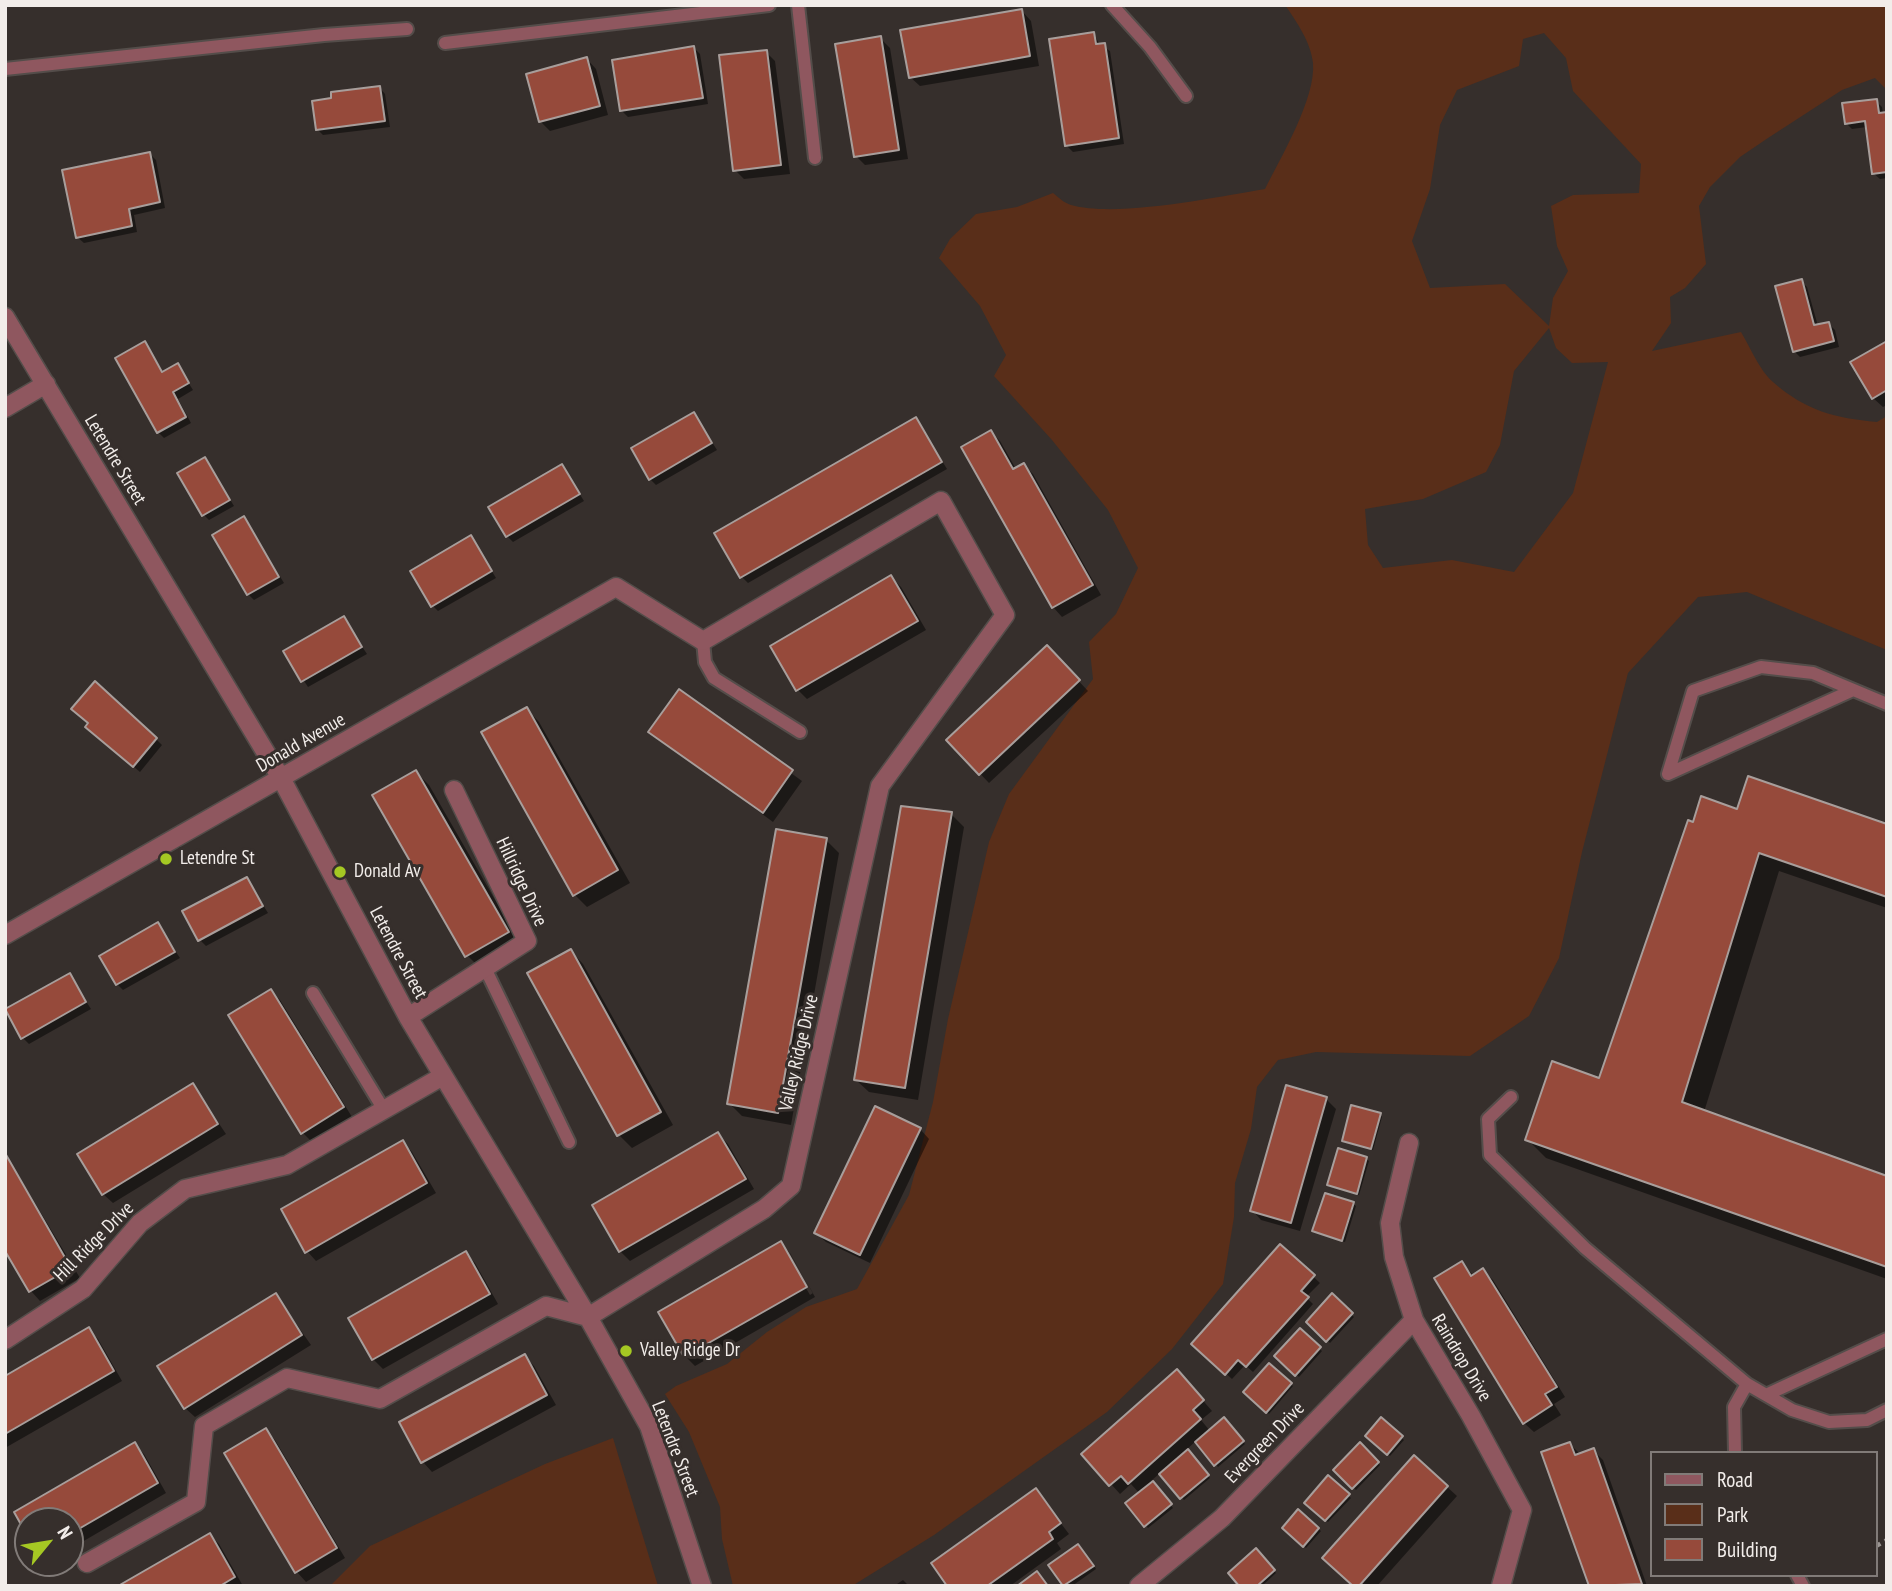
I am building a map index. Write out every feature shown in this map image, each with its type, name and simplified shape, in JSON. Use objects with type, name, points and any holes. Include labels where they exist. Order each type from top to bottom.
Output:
[{"type":"street","name":"Letendre Street","points":[[5,317],[281,778],[408,1017],[588,1317],[649,1426],[702,1586]]},
{"type":"street","points":[[5,408],[46,384]]},
{"type":"street","name":"Valley Ridge Drive","points":[[588,1317],[764,1209],[791,1186],[880,786],[1005,615],[941,501],[703,641]]},
{"type":"street","name":"Donald Avenue","points":[[5,935],[617,586],[703,641]]},
{"type":"street","name":"Hillridge Drive","points":[[408,1017],[527,941],[454,790]]},
{"type":"street","name":"Hill Ridge DrIve","points":[[7,1335],[83,1289],[140,1223],[185,1189],[287,1165],[443,1076]]},
{"type":"street","name":"Raindrop Drive","points":[[1409,1143],[1390,1223],[1394,1256],[1414,1320],[1471,1416],[1522,1510],[1501,1586]]},
{"type":"street","points":[[87,1563],[196,1502],[204,1426],[287,1378],[380,1399],[546,1306],[588,1317]]},
{"type":"street","name":"Evergreen Drive","points":[[1139,1586],[1222,1518],[1414,1320]]},
{"type":"lane","points":[[445,43],[769,5]]},
{"type":"lane","points":[[798,5],[815,158]]},
{"type":"lane","points":[[1112,5],[1150,47],[1185,96]]},
{"type":"lane","points":[[5,69],[324,35],[407,30]]},
{"type":"lane","points":[[703,641],[705,663],[715,678],[800,732]]},
{"type":"lane","points":[[1853,690],[1668,774],[1693,691],[1761,667],[1814,673],[1887,704]]},
{"type":"lane","points":[[485,968],[569,1142]]},
{"type":"lane","points":[[313,993],[384,1110]]},
{"type":"lane","points":[[1511,1097],[1488,1119],[1490,1155],[1585,1248],[1747,1384],[1792,1410],[1829,1422],[1867,1420],[1887,1410]]},
{"type":"lane","points":[[1766,1395],[1887,1339]]},
{"type":"lane","points":[[1735,1451],[1734,1407],[1747,1384]]},
{"type":"green space","points":[[1285,5],[1887,5],[1887,90],[1875,78],[1842,90],[1740,157],[1710,187],[1699,206],[1706,264],[1685,288],[1670,297],[1671,323],[1652,351],[1741,332],[1768,377],[1797,400],[1848,418],[1877,422],[1887,416],[1887,650],[1747,592],[1698,597],[1628,673],[1582,852],[1559,958],[1529,1016],[1470,1056],[1316,1052],[1278,1060],[1257,1087],[1251,1129],[1235,1183],[1234,1217],[1223,1284],[1172,1349],[1107,1412],[934,1535],[852,1586],[733,1586],[722,1539],[720,1507],[689,1432],[665,1394],[676,1386],[727,1364],[767,1332],[806,1307],[857,1289],[909,1195],[933,1102],[948,1019],[989,842],[1009,794],[1093,679],[1089,642],[1116,614],[1138,568],[1108,510],[1052,440],[994,376],[1006,355],[980,306],[939,258],[950,239],[976,214],[1017,207],[1053,193],[1071,205],[1114,209],[1167,205],[1265,189],[1296,127],[1312,77],[1313,63],[1309,48]],"holes":[[[1544,33],[1566,58],[1573,91],[1641,164],[1639,193],[1573,195],[1551,206],[1557,246],[1568,271],[1553,298],[1549,326],[1505,284],[1430,288],[1412,241],[1430,189],[1440,125],[1457,90],[1519,66],[1523,39]],[[1549,328],[1556,348],[1572,363],[1608,362],[1573,493],[1514,572],[1452,560],[1383,568],[1368,545],[1365,509],[1423,499],[1486,472],[1500,445],[1514,371]]]},
{"type":"green space","points":[[613,1438],[658,1586],[330,1586],[370,1546],[545,1464]]},
{"type":"building","points":[[1022,9],[1030,56],[909,78],[900,30]]},
{"type":"building","points":[[1094,32],[1096,44],[1105,43],[1119,138],[1065,146],[1049,39]]},
{"type":"building","points":[[881,36],[899,150],[854,157],[835,44]]},
{"type":"building","points":[[694,46],[703,98],[620,111],[612,60]]},
{"type":"building","points":[[767,50],[781,165],[733,171],[719,55]]},
{"type":"building","points":[[587,57],[600,106],[539,122],[526,74]]},
{"type":"building","points":[[380,86],[385,121],[316,130],[312,101],[331,98],[331,92]]},
{"type":"building","points":[[1877,99],[1879,113],[1887,112],[1887,172],[1872,174],[1865,121],[1845,124],[1842,103]]},
{"type":"building","points":[[150,152],[160,202],[129,209],[132,226],[76,238],[62,170]]},
{"type":"building","points":[[1802,279],[1814,325],[1829,322],[1834,341],[1793,352],[1775,286]]},
{"type":"building","points":[[145,341],[162,372],[178,363],[189,383],[173,392],[186,417],[157,433],[115,358]]},
{"type":"building","points":[[1887,341],[1887,390],[1872,399],[1850,362]]},
{"type":"building","points":[[694,412],[712,443],[649,480],[631,448]]},
{"type":"building","points":[[916,417],[942,462],[740,578],[714,533]]},
{"type":"building","points":[[991,430],[1013,469],[1024,463],[1093,585],[1052,608],[961,447]]},
{"type":"building","points":[[205,457],[230,500],[202,516],[177,473]]},
{"type":"building","points":[[562,464],[580,494],[506,537],[488,507]]},
{"type":"building","points":[[244,516],[279,577],[247,595],[212,535]]},
{"type":"building","points":[[471,535],[492,571],[431,607],[410,571]]},
{"type":"building","points":[[891,575],[918,621],[796,691],[770,646]]},
{"type":"building","points":[[344,616],[362,647],[301,682],[283,651]]},
{"type":"building","points":[[1047,645],[1080,680],[979,775],[946,740]]},
{"type":"building","points":[[95,681],[157,738],[133,767],[85,727],[88,723],[71,709]]},
{"type":"building","points":[[679,689],[793,770],[763,813],[648,732]]},
{"type":"building","points":[[527,707],[618,870],[573,896],[481,732]]},
{"type":"building","points":[[416,770],[509,932],[465,957],[372,795]]},
{"type":"building","points":[[1748,776],[1887,824],[1887,897],[1759,853],[1682,1102],[1887,1176],[1887,1267],[1525,1140],[1552,1061],[1599,1078],[1688,820],[1693,822],[1701,796],[1737,809]]},
{"type":"building","points":[[901,806],[952,812],[905,1088],[854,1080]]},
{"type":"building","points":[[776,829],[827,838],[778,1113],[727,1104]]},
{"type":"building","points":[[247,877],[263,906],[198,941],[182,911]]},
{"type":"building","points":[[158,922],[175,952],[116,985],[99,956]]},
{"type":"building","points":[[571,949],[661,1112],[617,1136],[527,973]]},
{"type":"building","points":[[70,973],[86,1002],[21,1039],[5,1009]]},
{"type":"building","points":[[271,989],[344,1107],[301,1134],[228,1015]]},
{"type":"building","points":[[193,1083],[218,1124],[102,1195],[77,1154]]},
{"type":"building","points":[[1286,1085],[1327,1097],[1291,1223],[1250,1211]]},
{"type":"building","points":[[1351,1105],[1381,1113],[1371,1149],[1342,1141]]},
{"type":"building","points":[[875,1106],[921,1128],[860,1255],[814,1233]]},
{"type":"building","points":[[718,1132],[746,1179],[619,1252],[592,1205]]},
{"type":"building","points":[[403,1140],[427,1183],[305,1253],[281,1209]]},
{"type":"building","points":[[1338,1148],[1367,1157],[1357,1194],[1327,1185]]},
{"type":"building","points":[[5,1153],[71,1268],[29,1292],[5,1251]]},
{"type":"building","points":[[1325,1193],[1354,1202],[1342,1241],[1312,1231]]},
{"type":"building","points":[[781,1241],[807,1287],[684,1357],[658,1312]]},
{"type":"building","points":[[1280,1244],[1315,1275],[1301,1291],[1309,1297],[1246,1367],[1238,1360],[1225,1375],[1191,1344]]},
{"type":"building","points":[[466,1251],[490,1294],[372,1360],[348,1318]]},
{"type":"building","points":[[1462,1261],[1471,1276],[1483,1268],[1557,1387],[1545,1394],[1552,1405],[1523,1424],[1434,1278]]},
{"type":"building","points":[[276,1293],[302,1335],[184,1409],[157,1366]]},
{"type":"building","points":[[1332,1293],[1353,1313],[1326,1342],[1306,1322]]},
{"type":"building","points":[[89,1327],[114,1371],[5,1434],[5,1376]]},
{"type":"building","points":[[1300,1328],[1321,1347],[1295,1376],[1274,1356]]},
{"type":"building","points":[[525,1354],[547,1395],[421,1463],[399,1422]]},
{"type":"building","points":[[1269,1363],[1292,1383],[1266,1413],[1243,1392]]},
{"type":"building","points":[[1177,1369],[1204,1400],[1193,1410],[1201,1419],[1128,1484],[1121,1476],[1109,1486],[1081,1454]]},
{"type":"building","points":[[1224,1417],[1244,1441],[1214,1466],[1195,1442]]},
{"type":"building","points":[[1381,1417],[1403,1436],[1387,1455],[1365,1436]]},
{"type":"building","points":[[266,1428],[337,1548],[295,1573],[224,1453]]},
{"type":"building","points":[[135,1442],[158,1483],[84,1526],[84,1507],[23,1507]]},
{"type":"building","points":[[1360,1442],[1379,1462],[1352,1489],[1333,1470]]},
{"type":"building","points":[[1570,1442],[1575,1455],[1594,1448],[1642,1584],[1589,1586],[1541,1452]]},
{"type":"building","points":[[1188,1449],[1209,1475],[1180,1499],[1159,1474]]},
{"type":"building","points":[[1414,1455],[1448,1486],[1359,1586],[1353,1586],[1322,1558]]},
{"type":"building","points":[[1328,1475],[1350,1494],[1325,1521],[1304,1503]]},
{"type":"building","points":[[1153,1481],[1172,1504],[1144,1527],[1125,1503]]},
{"type":"building","points":[[1036,1488],[1061,1523],[1049,1532],[1053,1539],[987,1586],[947,1586],[931,1563]]},
{"type":"building","points":[[1298,1509],[1319,1528],[1303,1547],[1282,1528]]},
{"type":"building","points":[[210,1533],[235,1577],[220,1586],[118,1586]]},
{"type":"building","points":[[1078,1544],[1094,1566],[1063,1586],[1048,1565]]},
{"type":"building","points":[[1256,1548],[1275,1570],[1257,1586],[1239,1586],[1228,1573]]},
{"type":"building","points":[[1037,1571],[1048,1586],[1017,1586]]},
{"type":"place","name":"Letendre St","points":[[166,859]]},
{"type":"place","name":"Donald Av","points":[[340,872]]},
{"type":"place","name":"Valley Ridge Dr","points":[[626,1351]]}]
